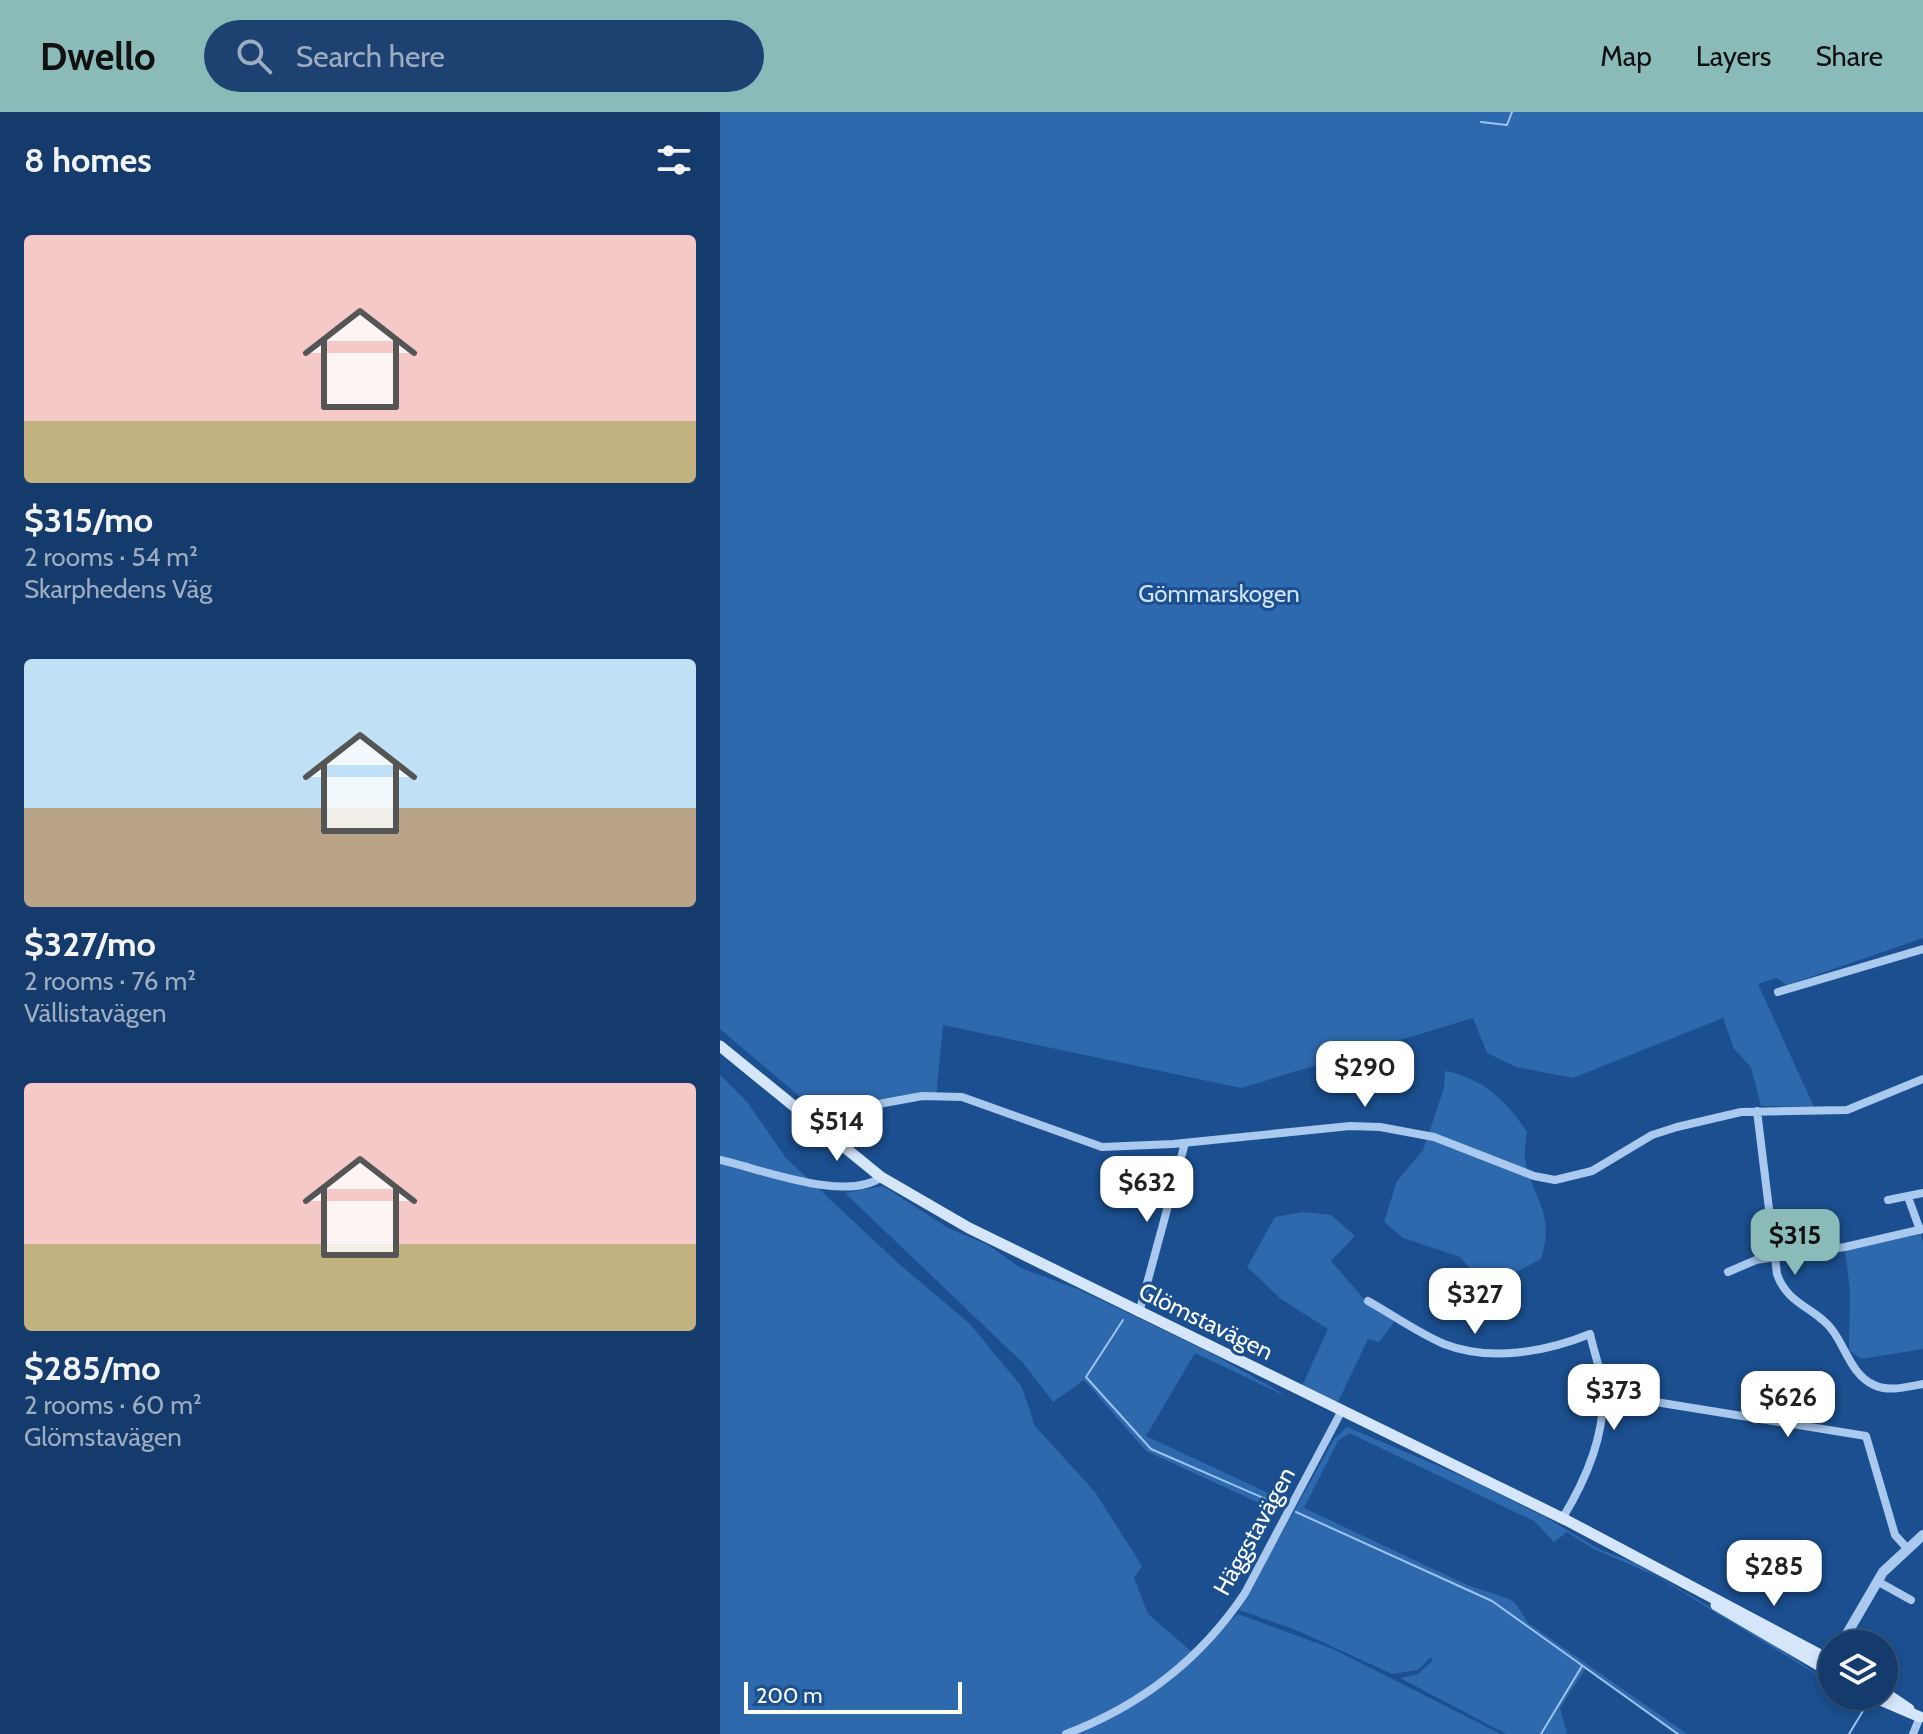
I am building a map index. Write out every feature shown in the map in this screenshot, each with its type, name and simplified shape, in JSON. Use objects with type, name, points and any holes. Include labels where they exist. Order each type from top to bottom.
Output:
[{"type":"main road","name":"Glömstavägen","points":[[720,1046],[881,1177],[969,1228],[1562,1519],[1699,1593],[1744,1611],[1818,1657]]},
{"type":"main road","points":[[1898,1702],[1921,1718]]},
{"type":"main road","points":[[1898,1708],[1921,1718]]},
{"type":"street","points":[[1778,992],[1923,949]]},
{"type":"street","points":[[815,1122],[824,1114],[922,1096],[947,1096],[972,1099],[1093,1146],[1185,1143],[1350,1126],[1380,1127],[1434,1137],[1534,1176],[1555,1180],[1592,1171],[1652,1135],[1757,1111],[1841,1111],[1890,1095],[1923,1079]]},
{"type":"street","points":[[1757,1111],[1775,1257],[1784,1290],[1834,1331],[1862,1377],[1885,1389],[1923,1384]]},
{"type":"street","points":[[1139,1313],[1185,1143]]},
{"type":"street","points":[[720,1160],[839,1187],[863,1188],[881,1177]]},
{"type":"street","points":[[1888,1200],[1923,1193]]},
{"type":"street","points":[[1728,1272],[1744,1263],[1845,1247],[1921,1230],[1908,1197]]},
{"type":"street","points":[[1368,1301],[1445,1344],[1480,1353],[1540,1349],[1590,1334],[1603,1397],[1589,1466],[1562,1519]]},
{"type":"street","points":[[1603,1397],[1637,1399],[1866,1436],[1895,1535],[1906,1547]]},
{"type":"street","name":"Häggstavägen","points":[[1066,1734],[1115,1713],[1156,1690],[1232,1611],[1252,1580],[1341,1412]]},
{"type":"street","points":[[1849,1630],[1877,1581],[1906,1547],[1923,1535]]},
{"type":"street","points":[[1877,1581],[1911,1600]]},
{"type":"street","points":[[1913,1734],[1921,1718]]},
{"type":"green space","name":"Gömmarskogen","points":[[720,112],[1923,112],[1923,938],[1787,985],[1776,978],[1758,984],[1814,1107],[1761,1106],[1751,1067],[1734,1049],[1723,1018],[1573,1078],[1516,1067],[1487,1053],[1473,1018],[1241,1088],[943,1025],[936,1098],[825,1118],[720,1029]]},
{"type":"green space","points":[[1445,1071],[1471,1079],[1493,1092],[1527,1132],[1525,1159],[1544,1217],[1545,1243],[1541,1259],[1516,1272],[1472,1271],[1460,1257],[1403,1238],[1384,1222],[1397,1181],[1423,1150],[1444,1088]]},
{"type":"green space","points":[[720,1075],[747,1102],[786,1158],[898,1263],[970,1324],[1022,1387],[1035,1426],[1095,1492],[1142,1566],[1134,1578],[1148,1614],[1192,1652],[1238,1614],[1333,1649],[1501,1734],[720,1734]]},
{"type":"green space","points":[[883,1186],[948,1228],[988,1245],[1021,1268],[1080,1290],[1209,1352],[1285,1396],[1195,1353],[1146,1436],[1281,1499],[1281,1507],[1277,1511],[1146,1451],[1084,1380],[1053,1402],[1024,1364],[845,1193]]},
{"type":"green space","points":[[1303,1212],[1331,1215],[1355,1236],[1331,1261],[1372,1308],[1395,1321],[1379,1342],[1368,1339],[1338,1402],[1302,1386],[1328,1329],[1281,1299],[1247,1267],[1275,1217]]},
{"type":"green space","points":[[1920,1231],[1923,1242],[1923,1349],[1861,1359],[1849,1350],[1850,1290],[1845,1250]]},
{"type":"green space","points":[[1347,1427],[1471,1480],[1545,1517],[1599,1549],[1635,1563],[1768,1641],[1818,1675],[1656,1576],[1594,1549],[1567,1532],[1554,1542],[1534,1521],[1349,1433],[1338,1441],[1304,1508],[1467,1585],[1507,1598],[1516,1604],[1528,1623],[1687,1734],[1675,1734],[1585,1669],[1560,1708],[1567,1734],[1506,1734],[1400,1678],[1418,1674],[1432,1661],[1431,1657],[1418,1670],[1392,1674],[1296,1630],[1239,1610],[1334,1439]]},
{"type":"waterway","points":[[1481,122],[1507,125],[1512,112]]},
{"type":"waterway","points":[[1123,1320],[1086,1377],[1151,1449],[1284,1507]]},
{"type":"waterway","points":[[1296,1512],[1492,1601],[1678,1734]]},
{"type":"waterway","points":[[1541,1734],[1582,1666]]},
{"type":"waterway","points":[[1849,1734],[1864,1710]]}]
